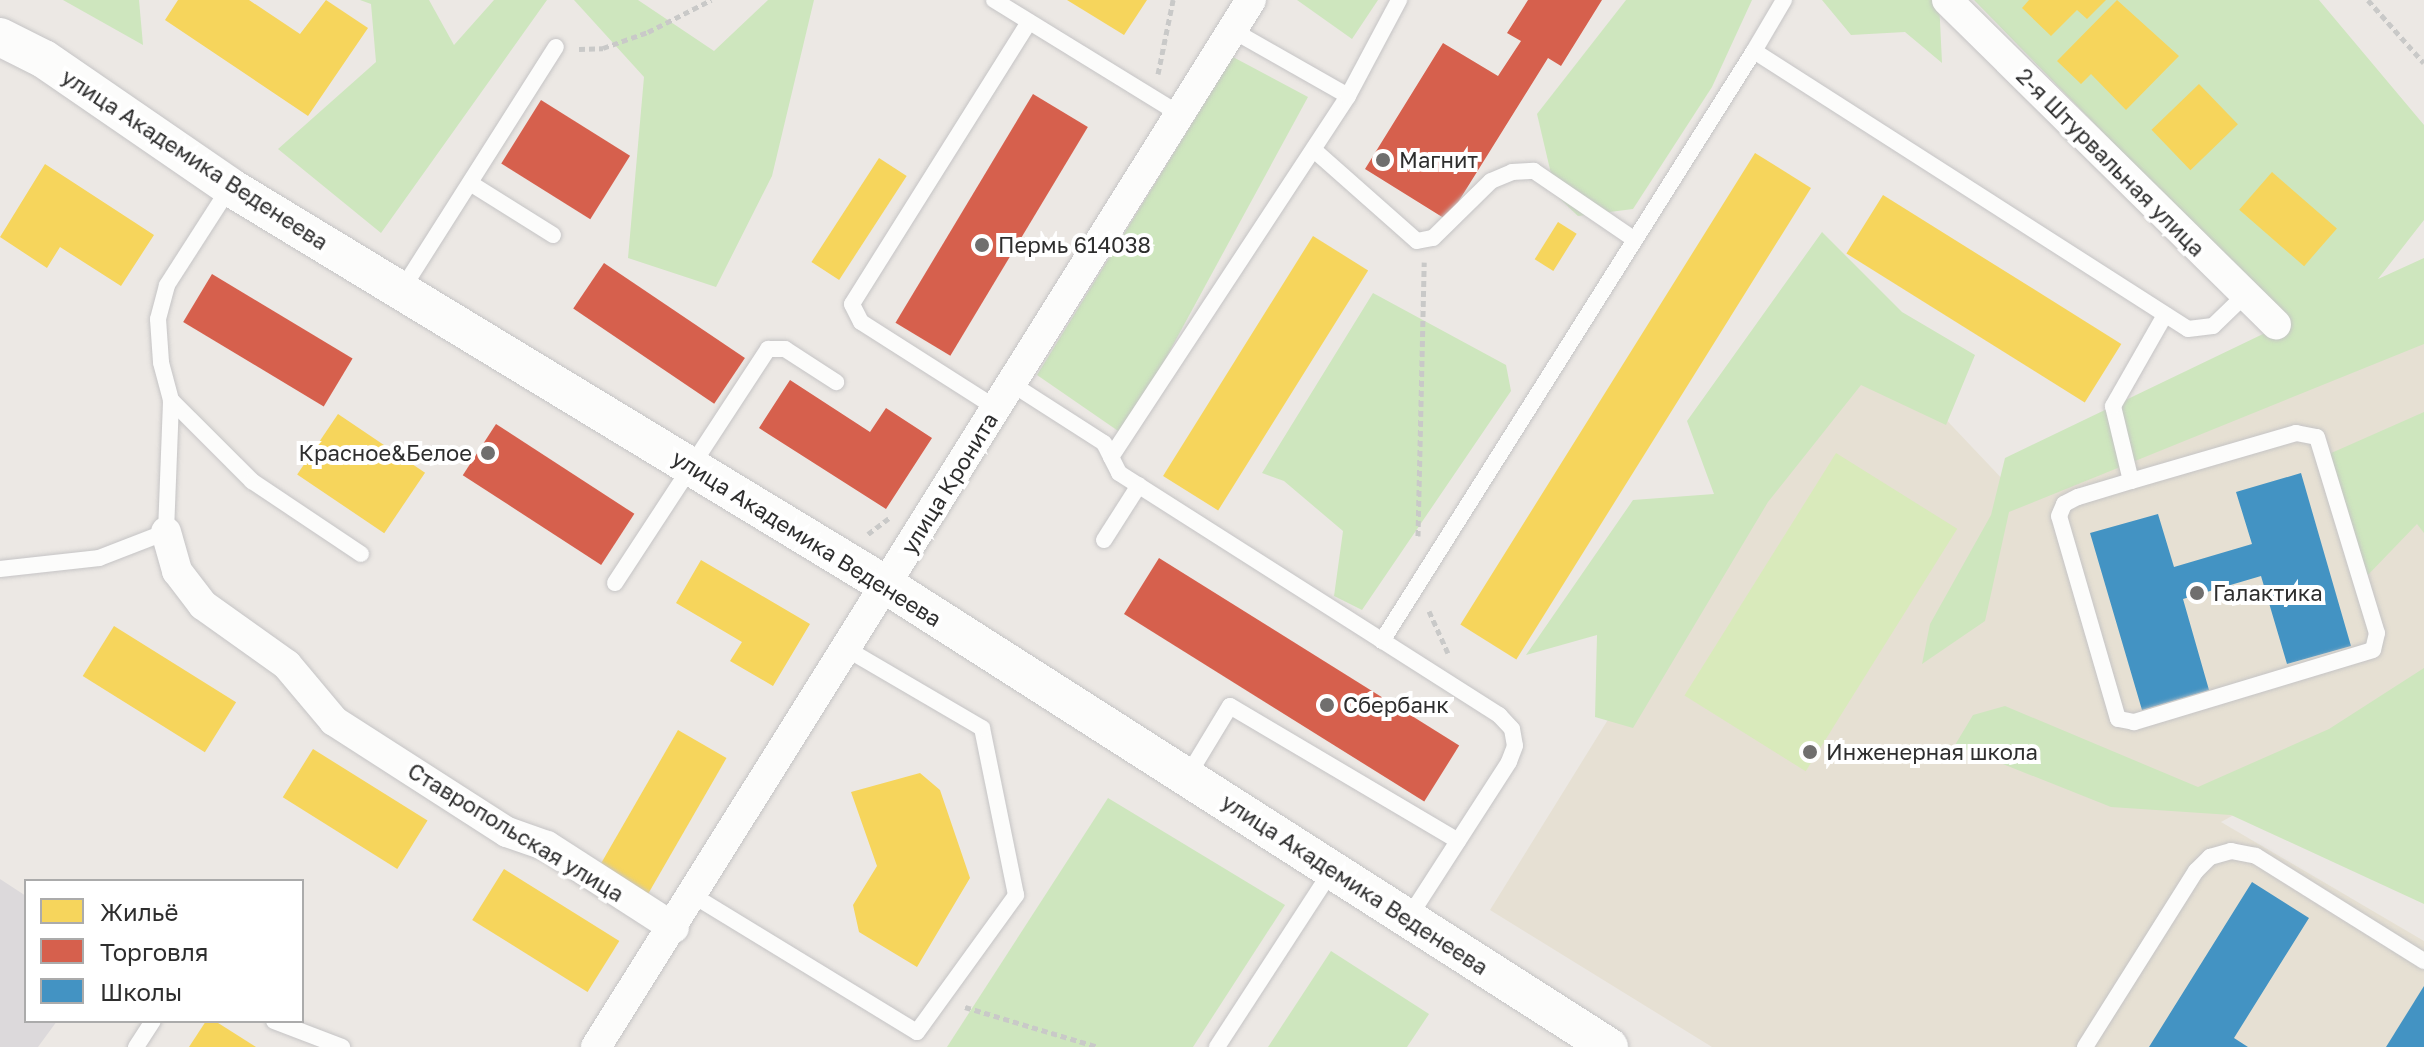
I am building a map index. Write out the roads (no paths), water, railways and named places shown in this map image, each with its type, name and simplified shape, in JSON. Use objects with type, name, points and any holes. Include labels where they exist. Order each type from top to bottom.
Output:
[{"type":"street","name":"улица Кронита","points":[[596,1047],[674,928],[1251,0]]},
{"type":"street","name":"2-я Штурвальная улица","points":[[1947,0],[2276,325]]},
{"type":"street","name":"улица Академика Веденеева","points":[[0,37],[44,59],[230,187],[886,585],[1609,1047]]},
{"type":"street","name":"Ставропольская улица","points":[[166,532],[177,571],[203,605],[287,665],[334,721],[507,832],[547,846],[674,928]]},
{"type":"lane","points":[[994,0],[1179,114]]},
{"type":"lane","points":[[1111,457],[1314,150],[1348,96],[1399,0]]},
{"type":"lane","points":[[1382,641],[1784,0]]},
{"type":"lane","points":[[1029,22],[852,304],[861,322],[1004,396],[1104,443],[1119,473],[1499,715],[1512,729],[1515,746],[1408,919]]},
{"type":"lane","points":[[1232,30],[1348,96]]},
{"type":"lane","points":[[401,291],[556,47]]},
{"type":"lane","points":[[1754,51],[2188,329],[2205,331],[2245,295]]},
{"type":"lane","points":[[1314,150],[1381,214],[1417,241],[1425,241],[1491,181],[1512,172],[1534,171],[1635,240]]},
{"type":"lane","points":[[470,183],[553,235]]},
{"type":"lane","points":[[0,569],[99,558],[166,532],[171,400],[161,362],[158,319],[167,285],[230,187]]},
{"type":"lane","points":[[2131,481],[2113,406],[2165,315]]},
{"type":"lane","points":[[615,583],[768,349],[785,349],[836,382]]},
{"type":"lane","points":[[171,400],[252,481],[361,554]]},
{"type":"lane","points":[[2306,431],[2317,437],[2377,633],[2373,650],[2134,722],[2118,719],[2059,516],[2064,504],[2078,497],[2131,481],[2296,433],[2306,431]]},
{"type":"lane","points":[[1104,540],[1139,485]]},
{"type":"lane","points":[[694,896],[917,1032],[1016,895],[982,728],[847,649]]},
{"type":"lane","points":[[1187,777],[1230,706],[1458,841]]},
{"type":"lane","points":[[2085,1047],[2196,871],[2210,857],[2231,851],[2256,856],[2424,961]]},
{"type":"lane","points":[[1217,1047],[1332,870]]},
{"type":"lane","points":[[136,1047],[152,1023]]},
{"type":"lane","points":[[279,1023],[342,1047]]},
{"type":"place","name":"Магнит","points":[[1383,160]]},
{"type":"place","name":"Пермь 614038","points":[[982,245]]},
{"type":"place","name":"Красное&Белое","points":[[488,453]]},
{"type":"place","name":"Галактика","points":[[2197,593]]},
{"type":"place","name":"Сбербанк","points":[[1327,705]]},
{"type":"place","name":"Инженерная школа","points":[[1810,752]]}]
